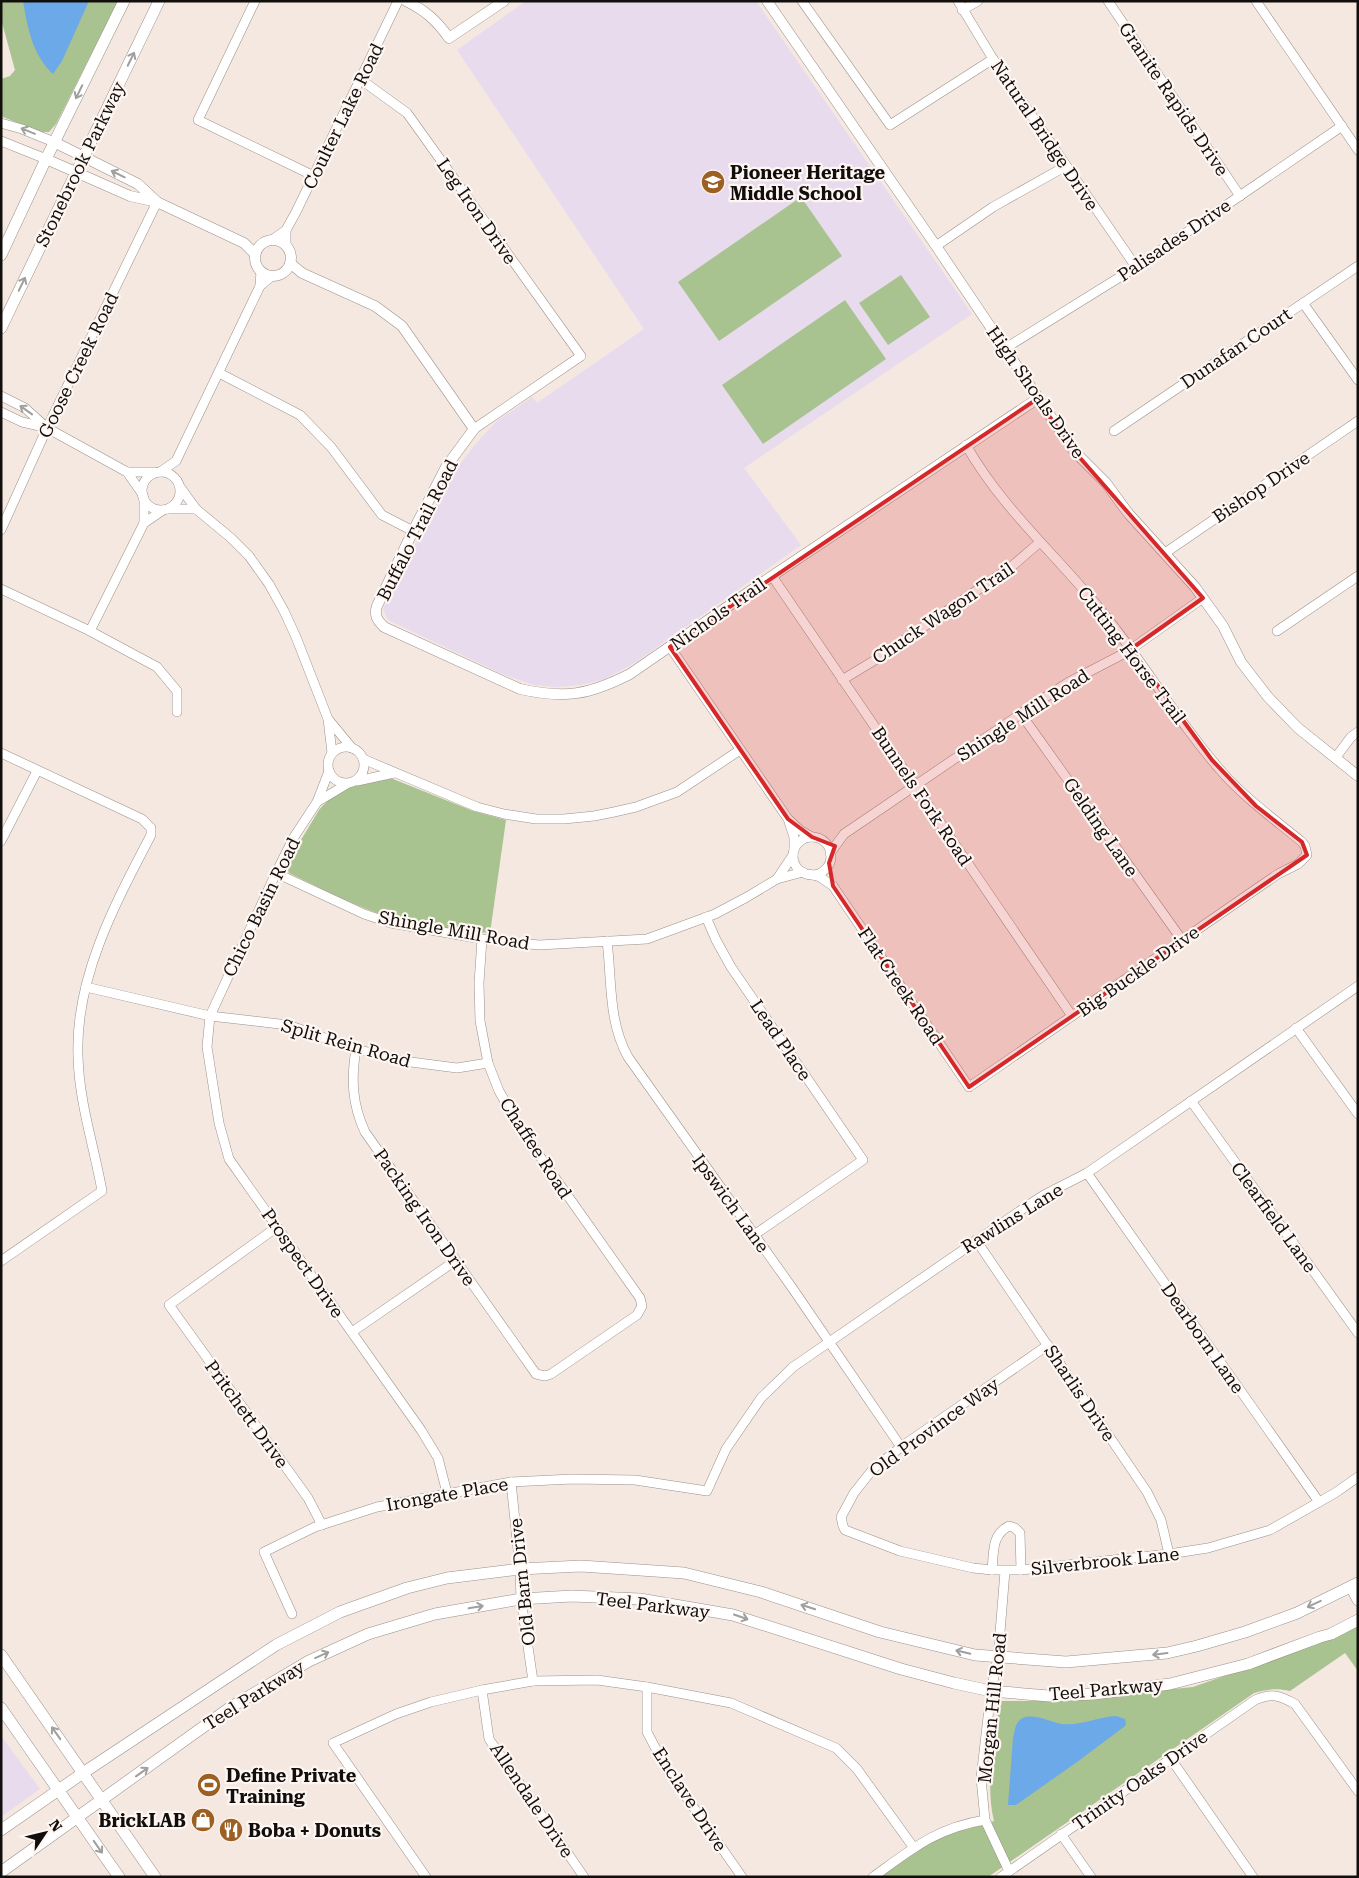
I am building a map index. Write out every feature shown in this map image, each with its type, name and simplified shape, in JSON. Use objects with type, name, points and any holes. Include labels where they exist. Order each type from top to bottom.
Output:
[{"type":"main road","name":"Stonebrook Parkway","points":[[1,256],[54,142],[124,1]]},
{"type":"main road","name":"Stonebrook Parkway","points":[[1,328],[159,1]]},
{"type":"main road","name":"Teel Parkway","points":[[1,1830],[276,1645],[340,1612],[424,1583],[447,1578],[520,1569],[581,1566],[684,1573],[761,1592],[880,1632],[975,1655],[1066,1662],[1167,1653],[1245,1632],[1297,1613],[1354,1585]]},
{"type":"main road","points":[[1354,1585],[1358,1600]]},
{"type":"main road","name":"Teel Parkway","points":[[1,1872],[231,1707],[309,1661],[368,1634],[435,1614],[522,1599],[572,1596],[640,1599],[733,1615],[902,1669],[991,1691],[1049,1696],[1094,1694],[1170,1684],[1248,1664],[1331,1634],[1358,1620]]},
{"type":"main road","points":[[1,1655],[155,1877]]},
{"type":"main road","points":[[1,1708],[119,1877]]},
{"type":"street","points":[[255,1],[198,120],[314,176]]},
{"type":"street","name":"Coulter Lake Road","points":[[272,240],[286,230],[398,1]]},
{"type":"street","points":[[406,1],[425,11],[438,23],[449,38],[504,1]]},
{"type":"street","name":"High Shoals Drive","points":[[767,1],[936,246],[1074,451],[1106,483],[1128,513],[1203,598],[1223,626],[1241,662],[1268,697],[1298,728],[1358,776]]},
{"type":"street","points":[[802,1],[890,125],[993,59]]},
{"type":"street","points":[[960,6],[978,1]]},
{"type":"street","name":"Granite Rapids Drive","points":[[1108,1],[1240,196]]},
{"type":"street","points":[[1256,1],[1358,150]]},
{"type":"street","name":"Natural Bridge Drive","points":[[960,6],[993,59],[1136,267]]},
{"type":"street","name":"Leg Iron Drive","points":[[360,80],[407,113],[581,356]]},
{"type":"street","points":[[1,123],[54,142],[138,184],[157,202]]},
{"type":"street","name":"Palisades Drive","points":[[1004,349],[1136,267],[1342,126]]},
{"type":"street","points":[[1,141],[130,196],[157,202],[258,250]]},
{"type":"street","points":[[936,246],[992,207],[1066,166]]},
{"type":"street","name":"Goose Creek Road","points":[[1,530],[47,428],[157,202]]},
{"type":"street","name":"Coulter Lake Road","points":[[286,230],[286,246]]},
{"type":"street","points":[[258,250],[272,240],[278,241],[286,246],[289,251],[287,267]]},
{"type":"street","points":[[258,250],[257,266],[260,271],[260,286]]},
{"type":"street","name":"Dunafan Court","points":[[1114,431],[1358,266]]},
{"type":"street","points":[[287,267],[375,306],[402,326],[474,429]]},
{"type":"street","points":[[90,631],[144,523],[143,485],[145,481],[148,477],[176,461],[260,286],[287,267]]},
{"type":"street","points":[[260,271],[272,276]]},
{"type":"street","points":[[1303,303],[1358,380]]},
{"type":"street","name":"Buffalo Trail Road","points":[[376,616],[375,611],[380,598],[446,467],[474,429],[581,356]]},
{"type":"street","points":[[219,373],[300,414],[331,447],[382,515],[413,531]]},
{"type":"street","points":[[1,396],[25,408],[47,428],[128,472],[171,474],[196,509],[231,538],[249,556],[269,584],[284,611],[328,719],[332,753],[328,765],[333,777],[339,782],[347,784],[357,780],[395,773]]},
{"type":"street","name":"Nichols Trail","points":[[376,616],[384,627],[520,689],[544,694],[580,693],[605,686],[630,674],[1037,398]]},
{"type":"street","points":[[1,412],[22,422],[47,428]]},
{"type":"street","name":"Bishop Drive","points":[[1165,553],[1358,421]]},
{"type":"street","name":"Cutting Horse Trail","points":[[966,445],[1001,495],[1040,542],[1098,606],[1212,760],[1256,806],[1302,842],[1307,855]]},
{"type":"street","points":[[144,523],[177,501],[179,485],[176,461]]},
{"type":"street","points":[[128,472],[152,507],[196,509]]},
{"type":"street","name":"Chuck Wagon Trail","points":[[842,680],[881,656],[1011,567],[1040,542]]},
{"type":"street","name":"Bunnels Fork Road","points":[[772,576],[1072,1016]]},
{"type":"street","points":[[1277,631],[1358,576]]},
{"type":"street","points":[[1,589],[90,631],[157,667],[176,691],[177,712]]},
{"type":"street","name":"Shingle Mill Road","points":[[830,853],[844,834],[1063,686],[1131,649],[1203,598]]},
{"type":"street","points":[[670,647],[788,820],[794,837],[794,862],[806,873],[821,872],[829,863],[830,853],[826,843],[801,831],[788,820]]},
{"type":"street","name":"Gelding Lane","points":[[1021,714],[1182,940]]},
{"type":"street","points":[[328,719],[352,748],[364,758],[395,773],[418,780],[477,807],[536,819],[571,818],[636,807],[677,792],[740,750]]},
{"type":"street","points":[[1336,757],[1352,736],[1358,732]]},
{"type":"street","points":[[332,753],[341,748],[352,748]]},
{"type":"street","points":[[1,753],[142,820],[151,828],[151,834],[103,932],[81,1006],[78,1056],[83,1104],[102,1191],[2,1260]]},
{"type":"street","points":[[357,780],[364,771],[364,758]]},
{"type":"street","points":[[1,841],[38,771]]},
{"type":"street","name":"Chico Basin Road","points":[[210,1016],[276,873],[294,837],[316,802],[329,771]]},
{"type":"street","name":"Chico Basin Road","points":[[316,802],[347,784]]},
{"type":"street","name":"Shingle Mill Road","points":[[817,838],[844,834]]},
{"type":"street","points":[[794,852],[801,840],[817,838]]},
{"type":"street","name":"Shingle Mill Road","points":[[276,873],[364,914],[391,923],[482,939],[539,945],[647,939],[706,917],[747,898],[777,878],[794,852]]},
{"type":"street","name":"Big Buckle Drive","points":[[969,1087],[1278,874],[1298,864],[1307,855]]},
{"type":"street","name":"Flat Creek Road","points":[[829,863],[833,886]]},
{"type":"street","name":"Shingle Mill Road","points":[[777,878],[806,873]]},
{"type":"street","name":"Flat Creek Road","points":[[806,873],[820,877],[833,886],[969,1087]]},
{"type":"street","name":"Lead Place","points":[[706,917],[731,967],[863,1160],[754,1235]]},
{"type":"street","name":"Chaffee Road","points":[[482,939],[479,1004],[482,1034],[488,1063],[499,1091],[512,1117],[642,1303],[641,1309],[636,1315],[551,1374],[542,1376],[534,1371]]},
{"type":"street","name":"Ipswich Lane","points":[[607,941],[613,1017],[622,1047],[901,1447]]},
{"type":"street","name":"Split Rein Road","points":[[86,986],[210,1016],[288,1025],[356,1049],[403,1061],[446,1068],[466,1068],[488,1063]]},
{"type":"street","name":"Rawlins Lane","points":[[707,1491],[726,1449],[761,1398],[794,1367],[976,1240],[1044,1195],[1087,1173],[1358,986]]},
{"type":"street","name":"Prospect Drive","points":[[210,1016],[207,1046],[219,1123],[229,1158],[422,1430],[438,1458],[447,1493]]},
{"type":"street","points":[[1296,1028],[1358,1114]]},
{"type":"street","name":"Packing Iron Drive","points":[[356,1049],[353,1096],[357,1113],[365,1132],[534,1371]]},
{"type":"street","name":"Clearfield Lane","points":[[1191,1101],[1358,1333]]},
{"type":"street","name":"Dearborn Lane","points":[[1087,1173],[1319,1502]]},
{"type":"street","name":"Pritchett Drive","points":[[277,1227],[169,1305],[308,1498],[322,1525]]},
{"type":"street","name":"Sharlis Drive","points":[[976,1240],[1147,1492],[1161,1520],[1169,1554]]},
{"type":"street","points":[[352,1332],[455,1260]]},
{"type":"street","name":"Old Province Way","points":[[842,1526],[841,1517],[863,1480],[873,1469],[901,1447],[1048,1346]]},
{"type":"street","name":"Silverbrook Lane","points":[[842,1526],[849,1533],[900,1551],[973,1568],[1005,1571],[1021,1570],[1208,1548],[1262,1533],[1319,1502],[1358,1477]]},
{"type":"street","name":"Irongate Place","points":[[292,1614],[264,1552],[322,1525],[377,1507],[511,1482],[572,1479],[635,1480],[707,1491]]},
{"type":"street","name":"Old Barn Drive","points":[[511,1482],[522,1599],[533,1681]]},
{"type":"street","points":[[992,1570],[997,1535],[1009,1526],[1020,1533],[1021,1570]]},
{"type":"street","name":"Morgan Hill Road","points":[[1005,1571],[998,1657],[991,1691],[981,1778],[985,1820],[1009,1871]]},
{"type":"street","points":[[426,1877],[333,1743],[396,1714],[431,1702],[533,1681],[597,1680],[730,1703],[836,1748],[857,1770],[914,1848]]},
{"type":"street","name":"Enclave Drive","points":[[647,1688],[647,1732],[666,1768],[742,1877]]},
{"type":"street","name":"Allendale Drive","points":[[482,1690],[489,1740],[584,1877]]},
{"type":"street","name":"Trinity Oaks Drive","points":[[1000,1877],[1255,1700],[1268,1694],[1283,1697],[1295,1704],[1358,1790]]},
{"type":"street","points":[[1171,1758],[1254,1877]]},
{"type":"street","points":[[873,1877],[931,1837],[948,1829],[985,1820]]},
{"type":"street","points":[[1062,1834],[1092,1877]]},
{"type":"highlighted area","points":[[1037,399],[1074,451],[1203,598],[1131,649],[1212,760],[1256,806],[1302,842],[1307,855],[969,1087],[833,886],[829,863],[835,846],[812,837],[788,819],[670,647]]},
{"type":"shaded area","points":[[526,1],[756,1],[972,314],[744,468],[801,545],[636,662],[605,679],[580,685],[557,687],[534,685],[502,674],[388,620],[383,609],[448,479],[479,440],[497,421],[532,397],[537,403],[644,329],[457,50]]},
{"type":"shaded area","points":[[1,1736],[40,1789],[1,1817]]},
{"type":"green space","points":[[1,1],[118,1],[56,124],[49,132],[39,132],[1,116],[1,79],[10,76],[15,70],[1,19]]},
{"type":"green space","points":[[801,197],[842,256],[719,341],[678,282]]},
{"type":"green space","points":[[901,275],[930,317],[888,345],[859,303]]},
{"type":"green space","points":[[845,300],[886,359],[763,444],[722,385]]},
{"type":"green space","points":[[383,778],[393,779],[473,811],[506,820],[490,933],[432,927],[390,917],[355,904],[289,873],[286,865],[319,810],[326,802],[340,791],[355,784]]},
{"type":"green space","points":[[1358,1624],[1358,1671],[1345,1653],[1290,1691],[1272,1689],[1254,1693],[988,1877],[880,1877],[936,1839],[950,1833],[994,1821],[991,1807],[990,1777],[1000,1701],[1056,1701],[1193,1687],[1335,1637]]},
{"type":"water","points":[[23,1],[89,1],[62,61],[53,74],[40,58],[32,40]]},
{"type":"water","points":[[1116,1716],[1125,1719],[1125,1726],[1016,1805],[1008,1805],[1013,1738],[1020,1719],[1027,1717],[1042,1718],[1062,1724],[1069,1724]]},
{"type":"place","name":"Pioneer Heritage Middle School","points":[[713,182]]},
{"type":"place","name":"Define Private Training","points":[[209,1785]]},
{"type":"place","name":"BrickLAB","points":[[203,1820]]},
{"type":"place","name":"Boba + Donuts","points":[[231,1830]]}]
